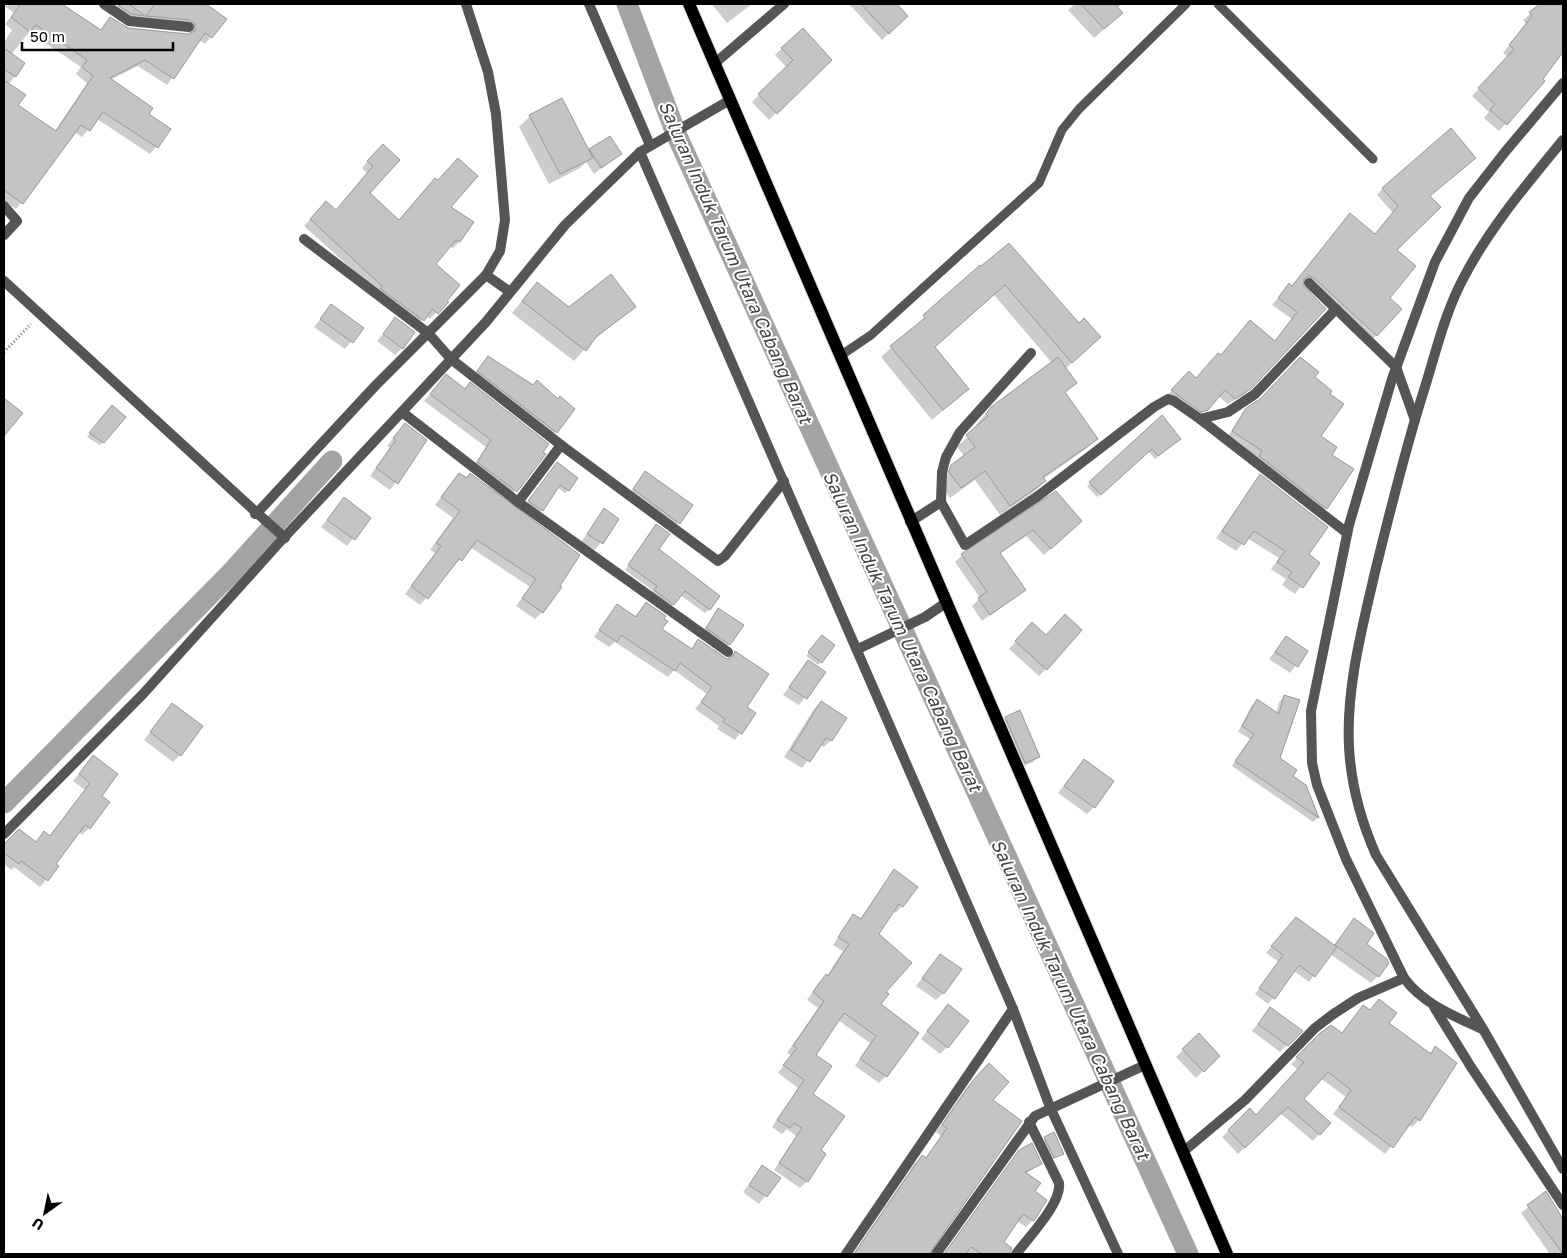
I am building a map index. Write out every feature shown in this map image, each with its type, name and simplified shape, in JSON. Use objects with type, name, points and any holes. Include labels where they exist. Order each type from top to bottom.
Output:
[{"type":"main road","points":[[689,4],[730,100],[845,353],[947,602],[1227,1254]]},
{"type":"street","points":[[104,4],[129,21],[189,27]]},
{"type":"street","points":[[258,514],[430,335],[490,278],[500,251],[505,220],[496,114],[488,72],[466,4]]},
{"type":"street","points":[[589,4],[650,145]]},
{"type":"street","points":[[714,64],[784,4]]},
{"type":"street","points":[[1483,1029],[1434,1006],[1417,993],[1404,978],[1339,843],[1317,785],[1312,763],[1311,711],[1347,533],[1396,367],[1434,262],[1464,206],[1505,152],[1563,83]]},
{"type":"street","points":[[4,834],[143,694],[283,536],[402,412],[565,225],[640,152],[730,100]]},
{"type":"street","points":[[1563,140],[1526,184],[1479,251],[1451,305],[1395,488],[1361,632],[1350,705],[1349,747],[1355,794],[1365,831],[1376,855],[1483,1029],[1563,1169]]},
{"type":"street","points":[[640,152],[858,649],[1013,1009],[1050,1107],[1118,1254]]},
{"type":"street","points":[[4,206],[17,221],[4,235]]},
{"type":"street","points":[[304,239],[430,335],[449,356],[561,445],[718,560],[725,556],[784,481]]},
{"type":"street","points":[[490,278],[509,291]]},
{"type":"street","points":[[4,281],[283,536]]},
{"type":"street","points":[[1309,283],[1396,367],[1415,420]]},
{"type":"street","points":[[1200,419],[1228,412],[1255,394],[1336,309]]},
{"type":"street","points":[[1031,353],[979,410],[949,450],[942,472],[940,503],[962,543],[966,545],[1038,496],[1165,400],[1174,401],[1200,419],[1347,533]]},
{"type":"street","points":[[402,412],[518,502],[728,652]]},
{"type":"street","points":[[518,502],[561,445]]},
{"type":"street","points":[[914,520],[940,503]]},
{"type":"street","points":[[858,649],[925,616],[947,602]]},
{"type":"street","points":[[1184,1151],[1244,1100],[1315,1028],[1332,1014],[1358,998],[1404,978]]},
{"type":"street","points":[[1434,1006],[1471,1067],[1563,1205]]},
{"type":"street","points":[[846,1254],[1013,1009]]},
{"type":"street","points":[[936,1254],[1029,1122],[1050,1107],[1145,1065]]},
{"type":"street","points":[[1016,1254],[1054,1203],[1060,1191],[1029,1122]]},
{"type":"lane","points":[[845,353],[871,335],[1039,183],[1062,130],[1078,109],[1186,4]]},
{"type":"lane","points":[[1218,4],[1374,159]]},
{"type":"path","points":[[4,352],[40,314]]},
{"type":"building","points":[[21,4],[62,4],[101,30],[110,17],[128,28],[188,34],[195,31],[195,24],[190,20],[146,16],[155,4],[206,4],[227,19],[212,38],[205,33],[174,79],[145,60],[110,78],[153,108],[149,114],[171,129],[158,148],[103,112],[90,131],[81,125],[23,204],[4,190],[4,80],[26,95],[18,105],[56,131],[93,76],[82,67],[87,60],[36,25],[30,32],[11,17]]},
{"type":"building","points":[[120,4],[129,4],[145,16],[131,14],[119,6]]},
{"type":"building","points":[[861,4],[897,4],[908,16],[889,34]]},
{"type":"building","points":[[1081,4],[1115,4],[1123,13],[1104,29]]},
{"type":"building","points":[[1540,4],[1563,4],[1563,52],[1543,79],[1545,81],[1507,125],[1490,110],[1495,104],[1478,88],[1514,49],[1509,45],[1532,16],[1529,12]]},
{"type":"building","points":[[803,28],[832,60],[777,114],[758,94],[793,60],[781,48]]},
{"type":"building","points":[[4,48],[25,63],[16,77],[4,69]]},
{"type":"building","points":[[562,98],[593,158],[560,174],[529,115]]},
{"type":"building","points":[[1451,128],[1476,158],[1430,196],[1441,207],[1397,250],[1416,266],[1390,298],[1402,309],[1377,336],[1314,278],[1308,276],[1304,279],[1303,285],[1326,309],[1251,389],[1235,399],[1225,390],[1208,410],[1201,412],[1171,390],[1189,371],[1196,378],[1218,353],[1221,355],[1250,320],[1275,341],[1297,312],[1278,298],[1289,283],[1292,286],[1350,213],[1375,234],[1398,206],[1382,188]]},
{"type":"building","points":[[610,136],[622,154],[601,168],[589,149]]},
{"type":"building","points":[[383,144],[400,160],[370,193],[399,220],[435,178],[438,180],[458,158],[478,176],[451,207],[474,222],[460,242],[456,240],[436,264],[460,285],[447,301],[449,302],[438,314],[432,309],[424,321],[381,289],[382,286],[310,219],[326,201],[336,210],[373,166],[367,161]]},
{"type":"building","points":[[1009,243],[1079,323],[1084,318],[1101,337],[1072,363],[1005,285],[935,347],[969,389],[943,410],[890,346],[925,318],[923,315],[980,265]]},
{"type":"building","points":[[611,274],[636,307],[597,336],[586,351],[522,301],[537,282],[569,307]]},
{"type":"building","points":[[331,304],[364,328],[353,343],[320,319]]},
{"type":"building","points":[[395,317],[415,332],[403,349],[383,334]]},
{"type":"building","points":[[488,356],[533,385],[537,380],[558,399],[560,396],[575,409],[557,433],[477,371]]},
{"type":"building","points":[[1058,357],[1077,383],[1065,392],[1098,439],[1043,477],[1046,481],[1010,506],[985,471],[961,488],[949,472],[951,465],[975,447],[966,435],[988,416],[986,414],[991,407]]},
{"type":"building","points":[[1300,357],[1319,372],[1315,377],[1332,391],[1330,394],[1344,404],[1321,436],[1337,447],[1332,455],[1354,469],[1327,509],[1259,456],[1262,451],[1232,431],[1246,408],[1260,399]]},
{"type":"building","points":[[446,374],[465,389],[470,382],[549,444],[543,452],[546,454],[517,492],[477,462],[491,440],[430,394]]},
{"type":"building","points":[[4,398],[23,413],[4,436]]},
{"type":"building","points":[[112,405],[126,417],[104,443],[89,433]]},
{"type":"building","points":[[1162,415],[1181,439],[1158,456],[1152,449],[1101,495],[1089,482]]},
{"type":"building","points":[[405,423],[427,440],[398,484],[376,468],[396,440],[393,438]]},
{"type":"building","points":[[557,462],[578,478],[569,491],[560,485],[543,511],[528,501]]},
{"type":"building","points":[[645,471],[693,505],[680,524],[633,489]]},
{"type":"building","points":[[459,473],[467,478],[470,473],[580,555],[560,586],[562,587],[543,613],[522,598],[536,579],[477,540],[462,561],[459,559],[428,599],[411,586],[441,546],[436,543],[460,511],[441,497]]},
{"type":"building","points":[[1260,474],[1328,527],[1309,554],[1320,563],[1303,588],[1288,577],[1292,572],[1277,562],[1285,551],[1254,531],[1244,545],[1222,531]]},
{"type":"building","points":[[1056,491],[1082,521],[1051,549],[1033,530],[1000,553],[1026,590],[990,615],[978,598],[987,592],[961,554]]},
{"type":"building","points":[[344,497],[371,518],[355,540],[327,520]]},
{"type":"building","points":[[604,508],[619,519],[603,544],[587,534]]},
{"type":"building","points":[[656,524],[670,534],[659,549],[720,596],[710,610],[685,591],[674,605],[654,590],[657,586],[628,565]]},
{"type":"building","points":[[646,602],[666,616],[664,619],[668,621],[662,629],[692,649],[698,639],[727,659],[733,656],[735,651],[769,674],[747,707],[756,713],[742,734],[723,722],[725,719],[701,702],[712,687],[680,663],[675,671],[621,635],[617,642],[599,630],[617,604],[636,617]]},
{"type":"building","points":[[718,608],[744,625],[730,645],[706,628]]},
{"type":"building","points":[[1065,614],[1082,630],[1047,670],[1015,641],[1032,622],[1046,635]]},
{"type":"building","points":[[822,635],[835,645],[822,663],[808,652]]},
{"type":"building","points":[[1286,636],[1308,651],[1298,667],[1275,652]]},
{"type":"building","points":[[808,660],[826,672],[807,699],[789,687]]},
{"type":"building","points":[[1284,695],[1300,700],[1280,758],[1297,770],[1293,776],[1306,785],[1319,818],[1235,761],[1254,734],[1242,726],[1257,699],[1279,714]]},
{"type":"building","points":[[821,701],[847,718],[832,741],[826,738],[810,762],[791,750]]},
{"type":"building","points":[[172,703],[203,726],[181,756],[150,732]]},
{"type":"building","points":[[1020,710],[1040,757],[1025,763],[1005,717]]},
{"type":"building","points":[[93,755],[118,774],[102,796],[110,802],[90,829],[85,825],[56,864],[59,866],[48,881],[21,861],[19,864],[4,853],[4,844],[19,829],[36,842],[44,831],[50,836],[90,783],[79,774]]},
{"type":"building","points":[[1084,759],[1114,781],[1095,808],[1064,786]]},
{"type":"building","points":[[894,869],[918,887],[903,907],[899,904],[879,934],[912,963],[886,992],[889,994],[881,1004],[919,1033],[887,1077],[860,1059],[876,1036],[844,1013],[816,1055],[832,1066],[813,1094],[845,1116],[821,1150],[826,1154],[808,1182],[779,1163],[802,1128],[794,1123],[790,1128],[777,1120],[804,1080],[783,1065],[797,1048],[793,1046],[824,1001],[813,992],[826,974],[828,976],[849,944],[838,937],[853,914],[861,919]]},
{"type":"building","points":[[1296,917],[1337,947],[1315,977],[1299,965],[1275,999],[1259,988],[1283,955],[1271,946]]},
{"type":"building","points":[[1354,918],[1374,933],[1367,944],[1387,959],[1389,963],[1379,977],[1335,945]]},
{"type":"building","points":[[940,954],[962,969],[944,994],[922,978]]},
{"type":"building","points":[[1379,999],[1397,1013],[1389,1023],[1431,1054],[1435,1046],[1457,1063],[1420,1121],[1415,1117],[1393,1148],[1339,1107],[1351,1090],[1328,1072],[1304,1099],[1331,1123],[1320,1135],[1288,1107],[1245,1148],[1228,1130],[1250,1108],[1256,1115],[1304,1062],[1296,1057],[1320,1033],[1331,1025],[1342,1033],[1363,1005],[1370,1010]]},
{"type":"building","points":[[948,1004],[969,1021],[948,1048],[927,1031]]},
{"type":"building","points":[[1270,1007],[1303,1031],[1288,1046],[1258,1024]]},
{"type":"building","points":[[1199,1033],[1220,1056],[1204,1072],[1182,1049]]},
{"type":"building","points":[[989,1063],[1009,1082],[993,1100],[1022,1121],[929,1254],[854,1254],[922,1155],[926,1158],[947,1128],[942,1125],[974,1079]]},
{"type":"building","points":[[1054,1132],[1064,1154],[1054,1158],[1044,1137]]},
{"type":"building","points":[[1032,1143],[1042,1164],[1025,1172],[1041,1183],[1035,1191],[1047,1200],[1034,1221],[1023,1214],[1004,1242],[1012,1248],[1009,1254],[982,1254],[971,1247],[966,1254],[944,1254],[1019,1150]]},
{"type":"building","points":[[762,1165],[781,1178],[767,1197],[749,1185]]},
{"type":"building","points":[[1546,1191],[1563,1219],[1563,1254],[1527,1205]]},
{"type":"waterway","name":"Saluran Induk Tarum Utara Cabang Barat","points":[[627,4],[677,136],[1188,1254]]},
{"type":"waterway","points":[[4,803],[229,575],[332,461]]}]
